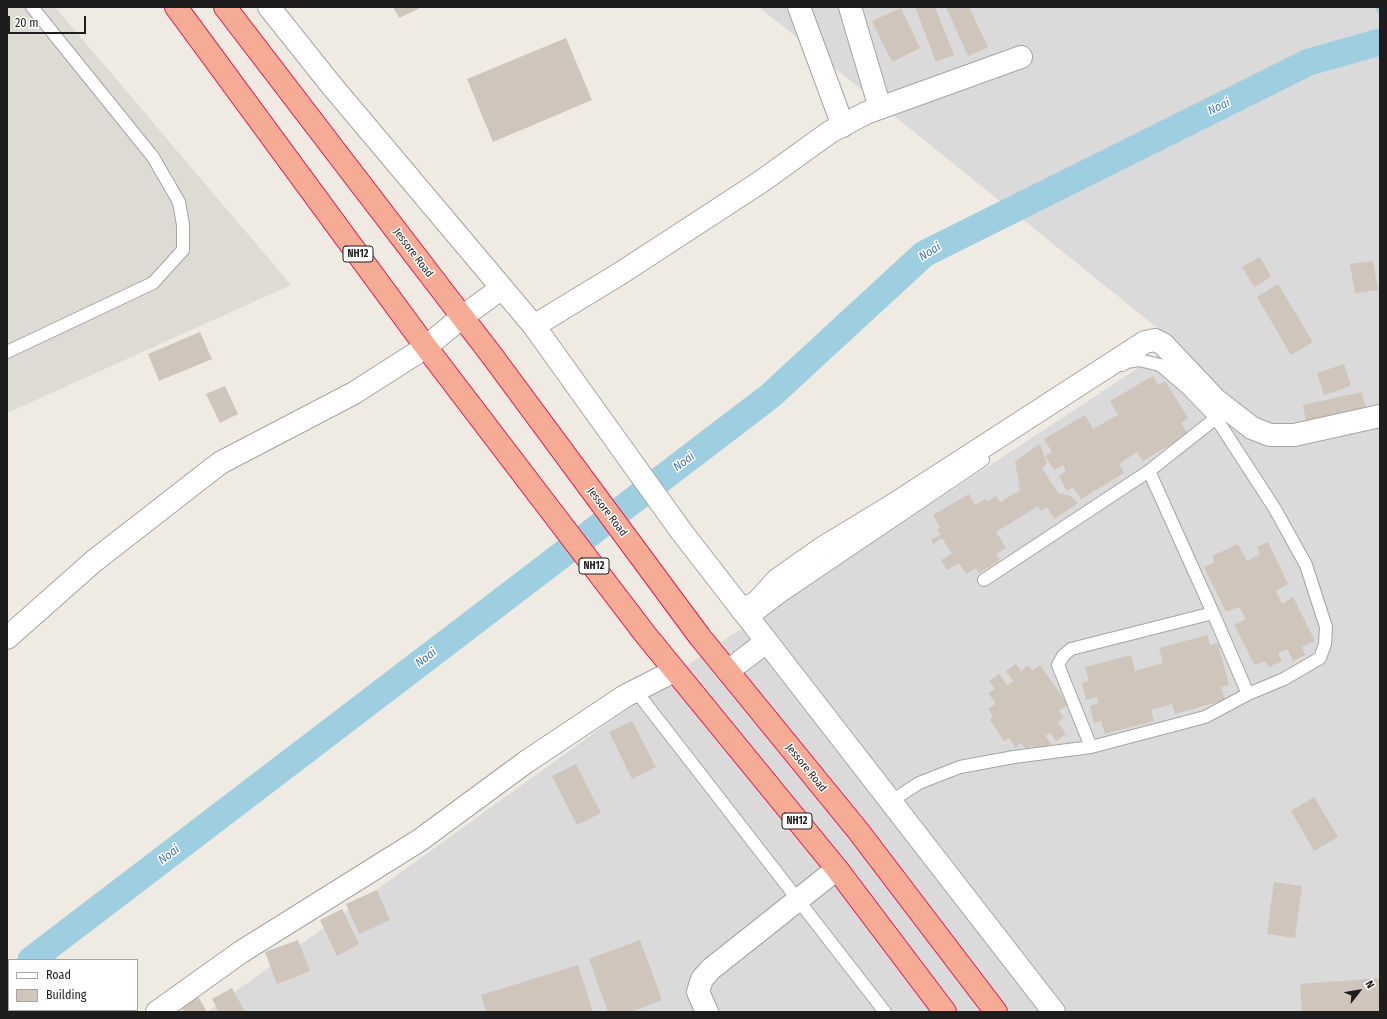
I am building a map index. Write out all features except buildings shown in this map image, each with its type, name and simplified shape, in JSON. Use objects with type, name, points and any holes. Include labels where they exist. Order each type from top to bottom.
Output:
[{"type":"highway","name":"NH12","points":[[176,7],[426,348],[645,634],[837,869],[945,1012]]},
{"type":"highway","name":"Jessore Road","points":[[225,7],[462,317],[700,637],[859,832],[996,1012]]},
{"type":"street","points":[[269,7],[332,86],[534,326],[591,407],[711,570],[1054,1012]]},
{"type":"street","points":[[799,7],[843,126]]},
{"type":"street","points":[[850,7],[880,108]]},
{"type":"street","points":[[534,326],[621,273],[762,181],[804,150],[866,113],[1021,57]]},
{"type":"street","points":[[7,638],[94,562],[220,464],[354,393],[426,348],[462,317],[502,288]]},
{"type":"street","points":[[746,615],[777,580],[820,550],[890,507],[1144,342],[1155,340],[1163,344],[1216,400],[1252,428],[1270,435],[1294,435],[1380,416]]},
{"type":"street","points":[[728,671],[766,642]]},
{"type":"street","points":[[157,1012],[241,952],[420,840],[526,762],[636,691],[674,671]]},
{"type":"street","points":[[707,1012],[698,992],[702,979],[726,956],[837,869]]},
{"type":"lane","points":[[7,352],[153,283],[183,250],[183,225],[179,202],[153,157],[32,7]]},
{"type":"lane","points":[[746,615],[783,595],[1127,362],[1139,360],[1160,365],[1188,389],[1216,418],[1275,509],[1306,565],[1326,627],[1325,644],[1320,658],[1284,679],[1248,694],[1205,717],[1092,748],[1014,757],[960,767],[919,783],[890,802]]},
{"type":"lane","points":[[984,580],[1149,471],[1216,418]]},
{"type":"lane","points":[[1149,471],[1248,694]]},
{"type":"lane","points":[[1092,748],[1058,665],[1063,656],[1071,649],[1213,613]]},
{"type":"lane","points":[[636,691],[885,1012]]},
{"type":"shaded area","points":[[7,7],[55,7],[291,285],[7,413]]},
{"type":"shaded area","points":[[759,7],[1380,7],[1380,1012],[207,1012],[709,650],[1176,343]]},
{"type":"waterway","name":"Noai","points":[[32,959],[770,396],[924,254],[1309,62],[1380,42]]}]
